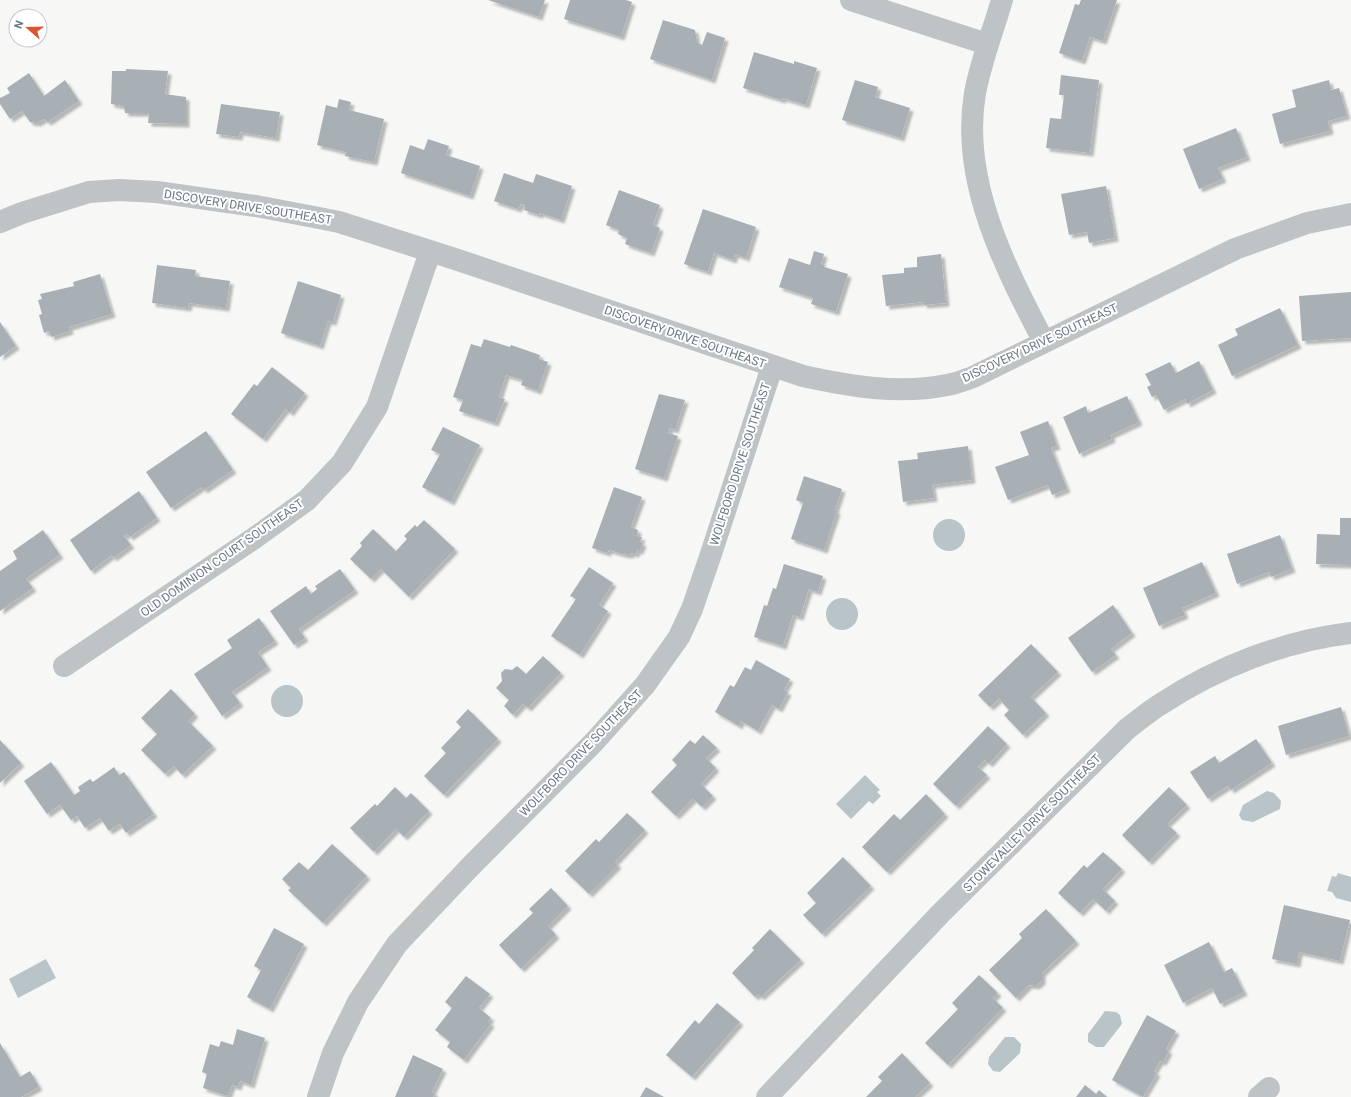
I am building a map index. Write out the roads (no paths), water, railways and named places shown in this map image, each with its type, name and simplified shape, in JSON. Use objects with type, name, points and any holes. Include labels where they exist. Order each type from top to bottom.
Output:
[{"type":"street","points":[[851,0],[987,44]]},
{"type":"street","points":[[1002,0],[987,44],[975,93],[972,133],[978,188],[1000,252],[1044,342]]},
{"type":"street","name":"DISCOVERY DRIVE SOUTHEAST","points":[[0,222],[22,212],[89,192],[118,190],[157,192],[256,206],[339,222],[613,312],[772,367],[803,376],[849,386],[908,389],[947,385],[973,378],[1248,243],[1314,221],[1351,214]]},
{"type":"street","name":"OLD DOMINION COURT SOUTHEAST","points":[[64,666],[253,539],[307,500],[342,463],[376,407],[430,252]]},
{"type":"street","name":"WOLFBORO DRIVE SOUTHEAST","points":[[318,1097],[333,1053],[358,1002],[397,944],[465,872],[594,742],[645,686],[679,637],[692,609],[711,554],[772,367]]},
{"type":"street","name":"STOWEVALLEY DRIVE SOUTHEAST","points":[[767,1097],[941,913],[1127,729],[1160,704],[1213,675],[1264,654],[1329,636],[1351,633]]}]
